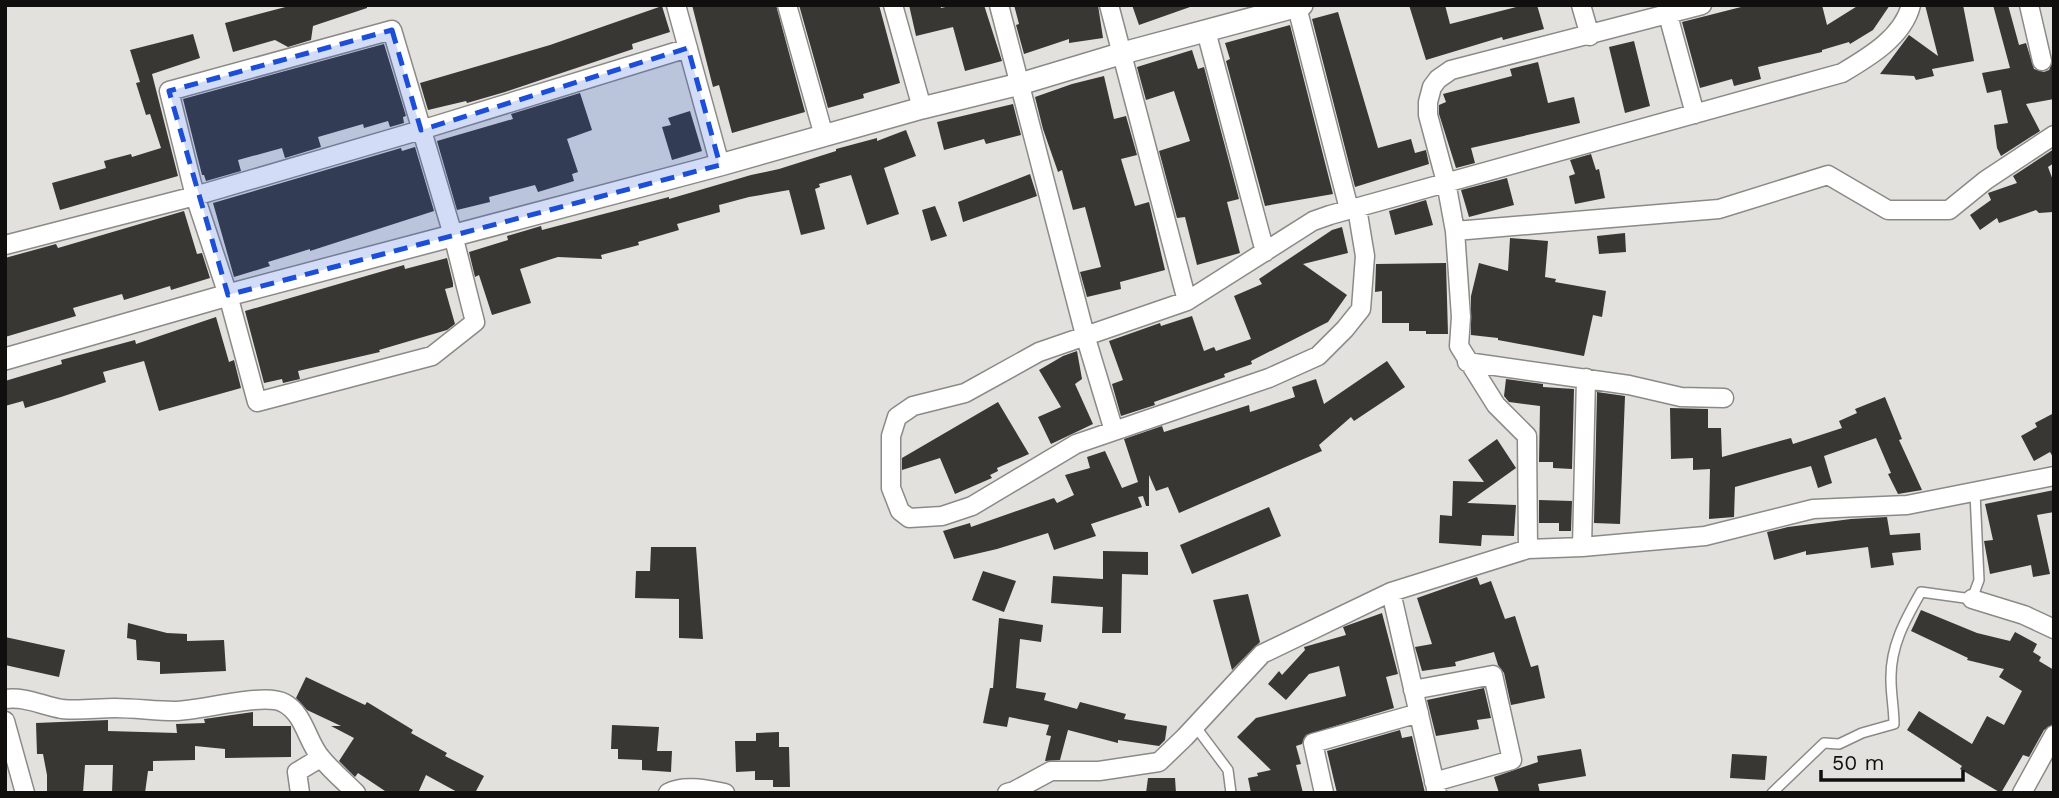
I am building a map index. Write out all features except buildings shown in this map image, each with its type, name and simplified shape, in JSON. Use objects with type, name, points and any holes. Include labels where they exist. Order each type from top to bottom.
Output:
[{"type":"street","points":[[676,5],[720,165]]},
{"type":"street","points":[[787,5],[824,136]]},
{"type":"street","points":[[893,5],[922,108]]},
{"type":"street","points":[[999,5],[1085,335],[1114,431]]},
{"type":"street","points":[[1109,5],[1187,300]]},
{"type":"street","points":[[1581,5],[1590,36]]},
{"type":"street","points":[[1528,549],[1527,436],[1496,405],[1459,346],[1461,317],[1455,231],[1446,181],[1428,115],[1432,87],[1451,70],[1702,5]]},
{"type":"street","points":[[5,359],[228,295],[720,165],[1299,6],[1353,208],[1365,256],[1361,309],[1318,356],[1269,378],[1076,444],[972,506],[942,516],[909,518],[900,511],[891,488],[891,436],[897,417],[913,406],[965,393],[1039,352],[1187,300],[1313,221],[1353,208],[1446,181],[1842,73],[1876,52],[1907,18],[1911,5]]},
{"type":"street","points":[[2029,5],[2042,61]]},
{"type":"street","points":[[1668,15],[1695,114]]},
{"type":"street","points":[[392,30],[421,130],[453,235],[475,323],[432,356],[257,402],[228,295],[195,196],[169,91],[392,30]]},
{"type":"street","points":[[1206,31],[1265,252]]},
{"type":"street","points":[[5,245],[195,196],[688,48]]},
{"type":"street","points":[[1455,231],[1719,209],[1828,175],[1888,210],[1949,210],[1986,180],[2054,135]]},
{"type":"street","points":[[1467,362],[1586,378],[1681,397],[1724,398]]},
{"type":"street","points":[[1582,547],[1586,378]]},
{"type":"street","points":[[1007,793],[1051,771],[1099,771],[1159,761],[1262,654],[1391,592],[1528,549],[1704,536],[1813,509],[1907,505],[2054,476]]},
{"type":"street","points":[[1391,592],[1413,690],[1436,787],[1512,760],[1493,675],[1413,690]]},
{"type":"street","points":[[1972,599],[2024,615],[2054,629]]},
{"type":"street","points":[[5,699],[16,697],[63,709],[173,711],[264,698],[274,699],[286,704],[297,715],[320,758],[356,793]]},
{"type":"street","points":[[1324,793],[1313,743],[1419,713]]},
{"type":"street","points":[[5,721],[25,793]]},
{"type":"street","points":[[2022,793],[2054,735]]},
{"type":"street","points":[[300,793],[297,772],[320,758]]},
{"type":"street","points":[[668,793],[674,790],[702,789],[725,793]]},
{"type":"lane","points":[[1772,793],[1824,743],[1839,744],[1862,733],[1894,724],[1891,681],[1896,639],[1920,592],[1972,599],[1979,580],[1975,493]]},
{"type":"lane","points":[[1195,726],[1228,770],[1231,793]]},
{"type":"highlighted area","points":[[392,30],[421,130],[688,48],[720,165],[228,295],[169,91]]}]
